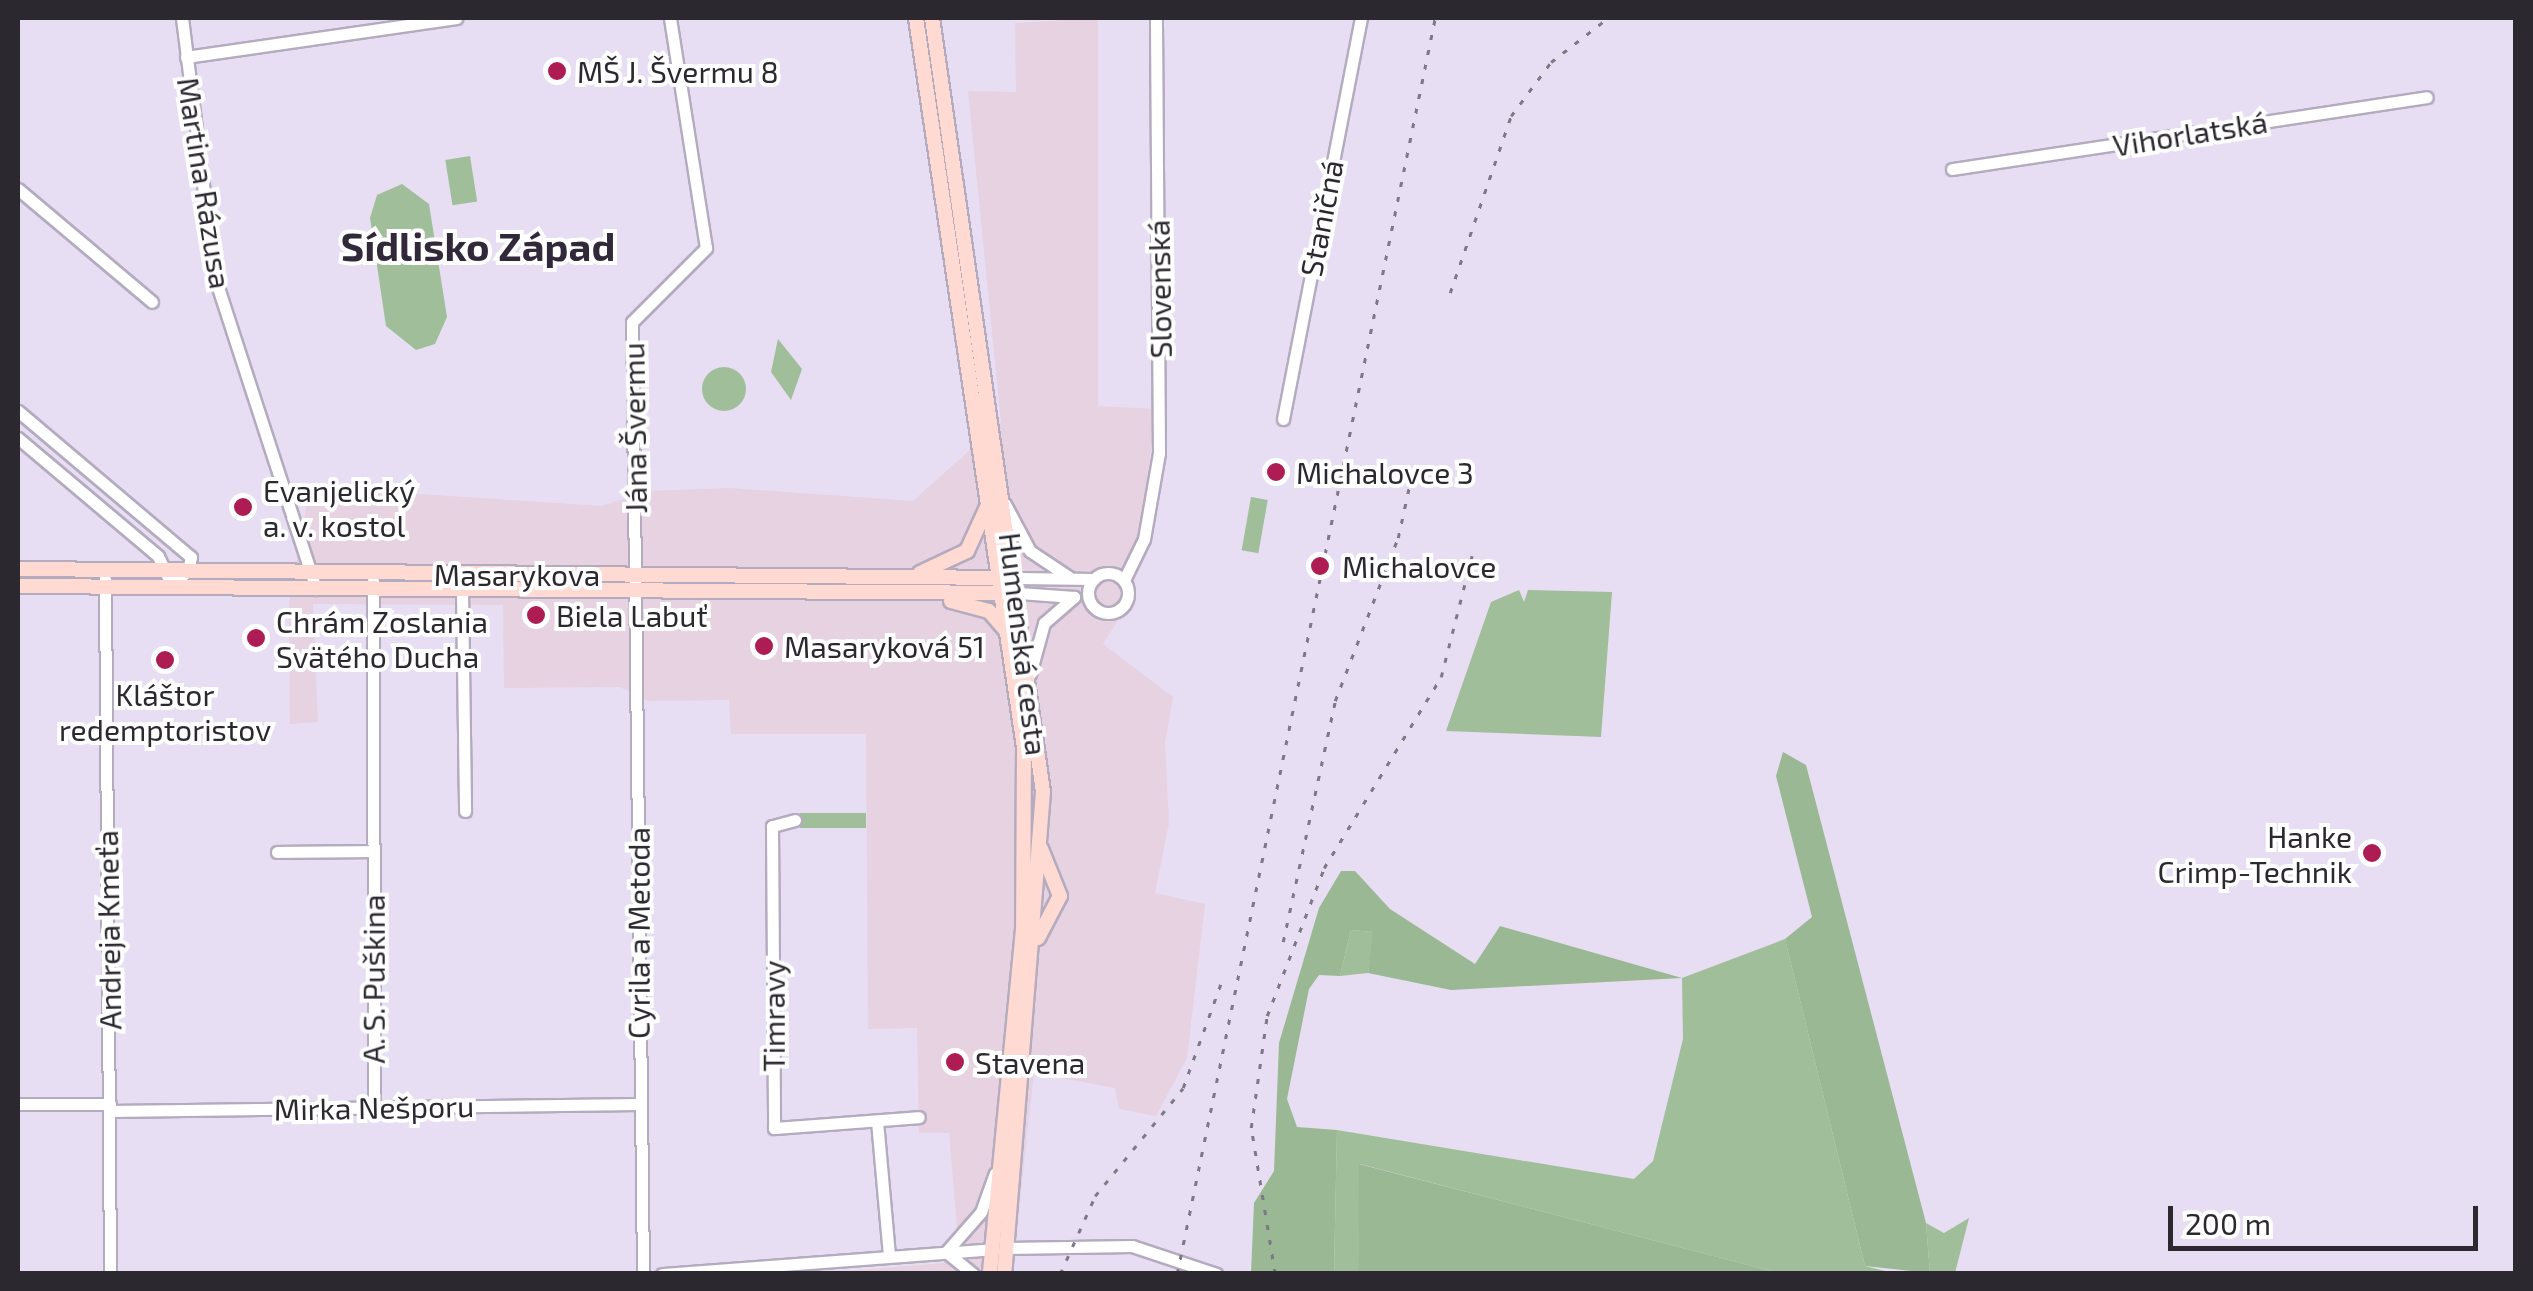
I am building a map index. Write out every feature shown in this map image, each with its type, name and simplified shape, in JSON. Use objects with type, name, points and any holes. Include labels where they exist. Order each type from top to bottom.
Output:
[{"type":"main road","name":"Humenská cesta","points":[[916,18],[1010,585],[1030,674],[1041,848],[1060,896],[1038,938],[999,1249],[990,1274]]},
{"type":"main road","name":"Humenská cesta","points":[[932,18],[997,502]]},
{"type":"main road","points":[[903,578],[966,551],[997,502]]},
{"type":"main road","name":"Masarykova","points":[[18,569],[162,570],[189,563],[212,571],[316,573],[462,590],[916,594],[1010,585]]},
{"type":"main road","name":"Masarykova","points":[[18,586],[316,589],[511,574],[903,578],[1010,585]]},
{"type":"main road","name":"Humenská cesta","points":[[1004,1274],[999,1249],[1005,1140],[1025,893],[1010,585]]},
{"type":"main road","points":[[916,594],[979,606],[1012,642]]},
{"type":"street","name":"Martina Rázusa","points":[[182,18],[216,278],[316,573],[316,589]]},
{"type":"street","points":[[186,57],[456,18]]},
{"type":"street","name":"Jána Švermu","points":[[636,575],[632,322],[706,248],[670,18]]},
{"type":"street","name":"Slovenská","points":[[1124,580],[1138,558],[1160,415],[1156,18]]},
{"type":"street","name":"Staničná","points":[[1283,419],[1361,18]]},
{"type":"street","name":"Vihorlatská","points":[[1952,169],[2427,97]]},
{"type":"street","points":[[18,189],[152,302]]},
{"type":"street","points":[[18,412],[114,492],[189,563],[172,586],[158,556],[18,438]]},
{"type":"street","points":[[101,506],[114,492]]},
{"type":"street","points":[[997,502],[1030,551],[1068,577]]},
{"type":"street","name":"Andreja Kmeťa","points":[[105,570],[110,1274]]},
{"type":"street","points":[[510,590],[511,574]]},
{"type":"street","name":"Cyrila a Metoda","points":[[636,575],[643,1274]]},
{"type":"street","points":[[1068,577],[1124,580],[1128,595],[1118,610],[1090,600],[1010,585],[1068,577]]},
{"type":"street","points":[[1090,600],[1094,579]]},
{"type":"street","name":"A. S. Puškina","points":[[372,582],[374,1107]]},
{"type":"street","points":[[462,590],[465,810]]},
{"type":"street","points":[[1030,674],[1044,623],[1074,597]]},
{"type":"street","name":"Timravy","points":[[795,820],[772,826],[774,1128],[919,1117]]},
{"type":"street","name":"A. S. Puškina","points":[[278,852],[373,851]]},
{"type":"street","name":"Mirka Nešporu","points":[[18,1104],[110,1108],[639,1104]]},
{"type":"street","points":[[877,1121],[888,1256]]},
{"type":"street","points":[[946,1252],[981,1212],[1005,1140]]},
{"type":"street","points":[[662,1274],[817,1267],[946,1252],[1132,1246],[1216,1274]]},
{"type":"street","points":[[946,1252],[973,1274]]},
{"type":"shaded area","points":[[1098,18],[1098,406],[1156,409],[1132,598],[1103,644],[1173,697],[1165,743],[1169,823],[1155,893],[1205,904],[1187,1058],[1156,1116],[1119,1109],[1115,1088],[1034,1073],[1012,1273],[823,1273],[944,1263],[957,1227],[949,1133],[919,1133],[917,1028],[868,1029],[866,734],[731,734],[729,700],[648,701],[620,687],[504,688],[503,605],[313,604],[318,722],[290,724],[289,604],[308,497],[389,492],[601,506],[649,491],[729,488],[913,501],[1001,422],[968,91],[1016,92],[1015,23]]},
{"type":"green space","points":[[470,156],[477,201],[453,205],[445,160]]},
{"type":"green space","points":[[402,184],[429,204],[447,317],[435,344],[416,350],[386,326],[370,218],[377,195]]},
{"type":"green space","points":[[778,339],[802,369],[791,400],[771,372]]},
{"type":"green space","points":[[724,367],[739,374],[746,389],[739,404],[724,411],[709,404],[702,389],[709,374]]},
{"type":"green space","points":[[1251,497],[1268,500],[1258,553],[1242,550]]},
{"type":"green space","points":[[1519,590],[1524,602],[1528,590],[1612,592],[1601,737],[1446,731],[1491,602]]},
{"type":"green space","points":[[1783,752],[1806,765],[1926,1223],[1930,1273],[1865,1266],[1785,939],[1812,917],[1776,776]]},
{"type":"green space","points":[[800,813],[866,813],[866,828],[800,828]]},
{"type":"green space","points":[[1341,871],[1355,871],[1390,909],[1475,964],[1500,926],[1682,978],[1451,990],[1368,973],[1373,932],[1351,930],[1340,976],[1319,975],[1309,989],[1287,1099],[1297,1127],[1337,1130],[1334,1273],[1251,1273],[1254,1203],[1274,1171],[1279,1043],[1319,908]]},
{"type":"green space","points":[[1351,930],[1374,932],[1368,973],[1340,976]]},
{"type":"green space","points":[[1785,939],[1865,1266],[1893,1273],[1779,1273],[1360,1164],[1358,1273],[1334,1274],[1337,1130],[1634,1179],[1653,1161],[1683,1039],[1682,978]]},
{"type":"green space","points":[[1359,1164],[1779,1273],[1358,1273]]},
{"type":"green space","points":[[1969,1218],[1955,1273],[1930,1273],[1926,1223],[1944,1233]]},
{"type":"railway","points":[[1177,1274],[1435,18]]},
{"type":"railway","points":[[1450,293],[1511,116],[1551,62],[1608,18]]},
{"type":"railway","points":[[1283,942],[1335,701],[1398,538],[1413,469]]},
{"type":"railway","points":[[1275,1274],[1251,1128],[1267,1016],[1324,868],[1441,677],[1474,548]]},
{"type":"railway","points":[[1060,1274],[1095,1196],[1183,1088],[1222,980]]},
{"type":"place","name":"MŠ J. Švermu 8","points":[[557,71]]},
{"type":"place","name":"Michalovce 3","points":[[1276,472]]},
{"type":"place","name":"Evanjelický a. v. kostol","points":[[243,507]]},
{"type":"place","name":"Michalovce","points":[[1320,566]]},
{"type":"place","name":"Biela Labuť","points":[[536,615]]},
{"type":"place","name":"Chrám Zoslania Svätého Ducha","points":[[256,638]]},
{"type":"place","name":"Masaryková 51","points":[[764,646]]},
{"type":"place","name":"Kláštor redemptoristov","points":[[165,660]]},
{"type":"place","name":"Hanke Crimp-Technik","points":[[2372,853]]},
{"type":"place","name":"Stavena","points":[[955,1062]]},
{"type":"district","name":"Sídlisko Západ","points":[[478,245]]}]
